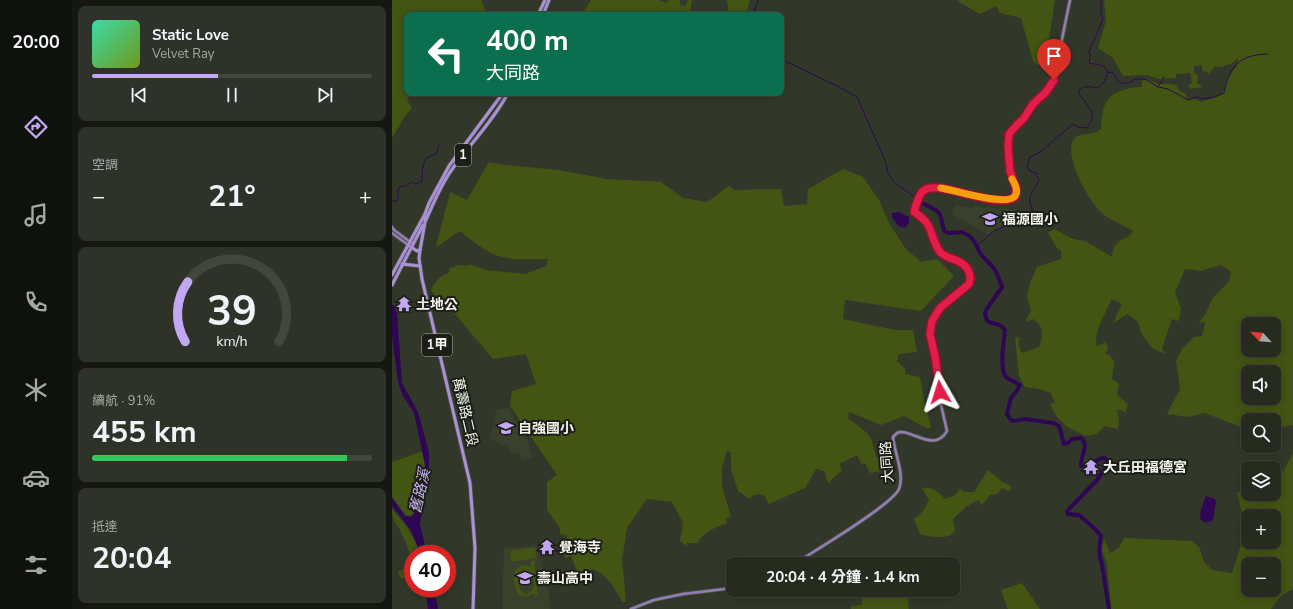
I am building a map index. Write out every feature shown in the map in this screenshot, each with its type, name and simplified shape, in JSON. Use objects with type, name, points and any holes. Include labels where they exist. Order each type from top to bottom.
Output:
[{"type":"main road","points":[[539,12],[545,0]]},
{"type":"main road","points":[[544,12],[549,0]]},
{"type":"main road","name":"萬壽路二段","points":[[473,609],[475,548],[470,483],[431,318],[420,266],[420,250],[425,214],[442,178],[501,96]]},
{"type":"main road","name":"萬壽路二段","points":[[425,222],[435,199],[452,169],[501,106],[506,96]]},
{"type":"main road","name":"1","points":[[392,275],[425,214]]},
{"type":"main road","name":"1","points":[[392,285],[410,244],[425,222]]},
{"type":"main road","points":[[410,244],[420,250]]},
{"type":"main road","points":[[402,264],[420,266]]},
{"type":"street","name":"大同路","points":[[805,557],[879,508],[898,490],[900,475],[893,437],[897,433],[903,432],[930,441],[940,438],[947,431],[939,396],[940,383],[931,341],[930,328],[932,321],[940,308],[969,284],[970,273],[966,266],[959,261],[946,257],[940,252],[928,224],[923,218],[914,212],[921,193],[931,188],[946,189],[972,196],[1000,200],[1008,200],[1015,197],[1016,188],[1010,171],[1008,146],[1009,134],[1024,118],[1033,104],[1053,83],[1070,0]]},
{"type":"street","points":[[392,227],[410,244]]},
{"type":"street","points":[[392,233],[410,244]]},
{"type":"street","points":[[631,609],[654,600],[678,595],[726,589]]},
{"type":"shaded area","name":"福源國小","points":[[955,205],[973,209],[974,205],[986,208],[987,206],[1001,210],[1022,210],[1021,217],[1006,224],[989,235],[952,214]]},
{"type":"shaded area","name":"自強國小","points":[[509,408],[528,443],[533,457],[522,461],[518,452],[513,454],[506,443],[502,446],[490,438],[497,410]]},
{"type":"shaded area","name":"壽山高中","points":[[536,546],[547,582],[550,609],[502,609],[504,548]]},
{"type":"green space","points":[[392,0],[481,0],[485,10],[484,12],[404,12],[404,96],[409,96],[407,100],[412,108],[405,116],[392,138]]},
{"type":"green space","points":[[591,0],[659,0],[666,3],[669,0],[680,0],[680,5],[685,6],[688,0],[692,0],[690,12],[584,12]]},
{"type":"green space","points":[[727,0],[750,0],[747,12],[729,12]]},
{"type":"green space","points":[[957,0],[1055,0],[1046,59],[1043,64],[1038,65],[1033,61],[1021,18],[1000,13],[996,6],[980,14]]},
{"type":"green space","points":[[1104,0],[1293,0],[1293,425],[1281,428],[1281,413],[1241,413],[1241,427],[1205,413],[1188,417],[1167,414],[1180,389],[1176,361],[1182,349],[1194,337],[1202,336],[1205,323],[1199,322],[1206,313],[1212,299],[1229,281],[1231,271],[1220,265],[1201,271],[1185,269],[1175,293],[1181,308],[1179,321],[1172,319],[1162,348],[1165,354],[1152,348],[1141,333],[1138,322],[1128,314],[1113,323],[1122,304],[1112,299],[1098,329],[1096,341],[1097,346],[1106,342],[1108,350],[1105,352],[1107,355],[1110,355],[1114,362],[1112,379],[1119,384],[1117,395],[1128,404],[1125,413],[1122,410],[1117,410],[1119,419],[1118,429],[1105,426],[1097,434],[1086,436],[1067,427],[1057,417],[1050,404],[1055,403],[1051,393],[1040,389],[1025,387],[1019,376],[1015,338],[1017,337],[1020,339],[1018,344],[1022,353],[1039,347],[1042,335],[1040,326],[1034,319],[1025,322],[1031,311],[1027,296],[1030,283],[1037,267],[1061,259],[1061,251],[1057,248],[1048,233],[1054,229],[1073,239],[1085,241],[1112,257],[1115,246],[1133,231],[1104,215],[1092,201],[1079,179],[1075,167],[1071,146],[1074,139],[1079,135],[1094,133],[1101,129],[1103,110],[1107,100],[1111,96],[1123,90],[1142,87],[1142,81],[1146,79],[1158,84],[1176,85],[1178,89],[1186,94],[1187,100],[1194,99],[1202,102],[1219,96],[1223,93],[1228,77],[1237,66],[1238,58],[1231,64],[1219,67],[1215,66],[1208,75],[1207,71],[1203,72],[1201,65],[1194,66],[1194,73],[1198,75],[1197,83],[1203,87],[1190,89],[1188,86],[1192,83],[1190,73],[1176,74],[1176,78],[1159,79],[1147,75],[1123,76],[1113,58],[1098,48],[1106,21]]},
{"type":"green space","points":[[489,162],[504,165],[558,170],[607,179],[661,182],[683,198],[707,202],[729,186],[734,190],[781,189],[784,206],[807,204],[808,189],[843,169],[863,177],[879,200],[890,225],[906,249],[921,262],[937,259],[954,276],[921,311],[845,300],[843,319],[895,330],[913,330],[917,352],[899,354],[897,361],[905,369],[905,374],[920,377],[931,427],[928,429],[904,416],[881,425],[849,412],[848,418],[866,432],[871,438],[876,457],[886,461],[887,470],[870,473],[865,463],[862,465],[857,455],[839,464],[842,470],[828,483],[824,471],[816,469],[805,488],[769,504],[765,496],[760,494],[753,495],[750,499],[738,491],[731,469],[731,452],[727,451],[722,468],[722,486],[731,517],[726,518],[727,523],[706,533],[698,543],[687,543],[687,546],[680,541],[683,523],[672,502],[647,499],[627,528],[622,560],[626,602],[622,602],[614,587],[603,575],[593,569],[578,573],[571,556],[565,558],[562,548],[568,543],[566,535],[560,534],[560,528],[547,510],[547,482],[557,475],[510,406],[512,391],[536,384],[526,354],[493,359],[449,307],[442,305],[438,301],[431,289],[441,277],[449,273],[449,269],[458,265],[471,265],[486,270],[525,274],[546,266],[548,259],[513,259],[493,254],[460,231],[436,247],[450,192],[467,200]]},
{"type":"green space","points":[[423,451],[425,464],[414,513],[410,516],[406,515],[392,498],[392,462]]},
{"type":"green space","points":[[1293,453],[1293,589],[1281,596],[1281,557],[1241,557],[1241,597],[1280,597],[1271,609],[1111,609],[1107,564],[1102,550],[1104,539],[1110,553],[1119,548],[1124,538],[1192,541],[1199,547],[1204,562],[1212,570],[1232,573],[1241,545],[1241,549],[1281,549],[1281,509],[1241,509],[1237,493],[1241,492],[1241,501],[1281,501],[1281,474]]},
{"type":"green space","points":[[988,470],[1001,481],[1012,487],[1009,491],[1002,488],[997,494],[990,495],[982,505],[978,500],[966,507],[953,519],[955,529],[950,535],[945,537],[934,537],[920,534],[914,519],[923,511],[929,500],[922,488],[935,490],[945,499],[952,497],[960,489],[965,492],[974,492]]},
{"type":"green space","points":[[392,509],[408,530],[416,545],[407,545],[392,513]]},
{"type":"green space","points":[[535,547],[536,558],[511,562],[510,551]]},
{"type":"green space","points":[[534,560],[538,596],[535,597],[534,593],[528,596],[520,595],[514,582],[515,571],[518,567],[531,567],[531,561]],"holes":[[[525,574],[526,577],[533,577],[534,586],[531,592],[526,594],[520,590],[517,576],[519,575],[519,578],[525,577]]]},
{"type":"green space","points":[[404,568],[404,578],[401,579],[398,572]]},
{"type":"green space","points":[[1022,583],[1040,609],[1008,609],[1001,590]]},
{"type":"green space","points":[[861,597],[909,597],[909,609],[851,609],[851,606],[862,605]]},
{"type":"water","points":[[899,212],[909,217],[909,223],[906,227],[899,226],[892,217],[892,213]]},
{"type":"water","name":"舊路溪","points":[[392,304],[397,312],[402,383],[418,412],[429,452],[429,466],[420,524],[425,545],[417,545],[410,529],[392,506],[392,497],[405,516],[410,517],[414,514],[425,465],[414,413],[403,396],[398,382],[392,336]]},
{"type":"water","points":[[1206,496],[1215,499],[1216,502],[1213,520],[1206,523],[1200,519],[1201,509]]},
{"type":"water","points":[[427,597],[436,597],[438,609],[428,609]]},
{"type":"waterway","points":[[754,12],[758,0]]},
{"type":"waterway","points":[[978,245],[994,231],[1033,213],[1030,196],[1039,180],[1036,173],[1030,171],[1027,166],[1030,157],[1039,153],[1073,124],[1078,127],[1087,128],[1092,121],[1092,111],[1079,94],[1079,90],[1086,87],[1098,88],[1105,80],[1107,74],[1107,71],[1102,66],[1089,63],[1089,52],[1103,19],[1101,13],[1101,0]]},
{"type":"waterway","points":[[1108,72],[1113,73],[1121,83],[1128,83],[1136,79],[1145,79],[1158,87],[1168,89],[1188,100],[1197,97],[1201,99],[1214,97],[1224,93],[1229,76],[1237,64],[1242,60],[1249,57],[1268,54]]},
{"type":"waterway","points":[[784,60],[857,97],[885,160],[890,177],[915,197]]},
{"type":"waterway","points":[[1158,87],[1164,77]]},
{"type":"waterway","points":[[392,200],[396,202],[398,200],[398,189],[400,187],[406,186],[412,182],[416,184],[422,181],[424,162],[427,158],[437,153],[439,144]]},
{"type":"waterway","points":[[922,203],[939,212],[944,231],[949,233],[962,232],[972,238],[980,253],[993,268],[999,278],[1002,287],[986,310],[985,314],[987,321],[999,325],[1005,330],[1002,354],[1004,373],[1007,378],[1020,385],[1011,398],[1007,414],[1010,419],[1013,421],[1025,419],[1053,423],[1059,426],[1064,444],[1068,443],[1072,439],[1081,438],[1085,444],[1081,466],[1104,458],[1107,460],[1108,464],[1097,480],[1067,511],[1068,514],[1079,515],[1101,536],[1099,554],[1109,609]]},
{"type":"slow traffic","points":[[941,188],[972,196],[1004,200],[1012,199],[1015,197],[1017,191],[1012,179]]},
{"type":"place","name":"福源國小","points":[[990,219]]},
{"type":"place","name":"土地公","points":[[404,304]]},
{"type":"place","name":"自強國小","points":[[506,428]]},
{"type":"place","name":"大丘田福德宮","points":[[1091,467]]},
{"type":"place","name":"覺海寺","points":[[547,547]]},
{"type":"place","name":"壽山高中","points":[[525,578]]},
{"type":"route","points":[[940,392],[930,328],[935,314],[940,308],[969,284],[970,273],[966,266],[959,261],[946,257],[940,252],[928,224],[923,218],[914,212],[917,201],[921,193],[928,188],[946,189],[972,196],[1000,200],[1008,200],[1015,197],[1017,191],[1010,176],[1010,155],[1008,146],[1009,134],[1024,118],[1033,104],[1050,88],[1054,80]]}]
